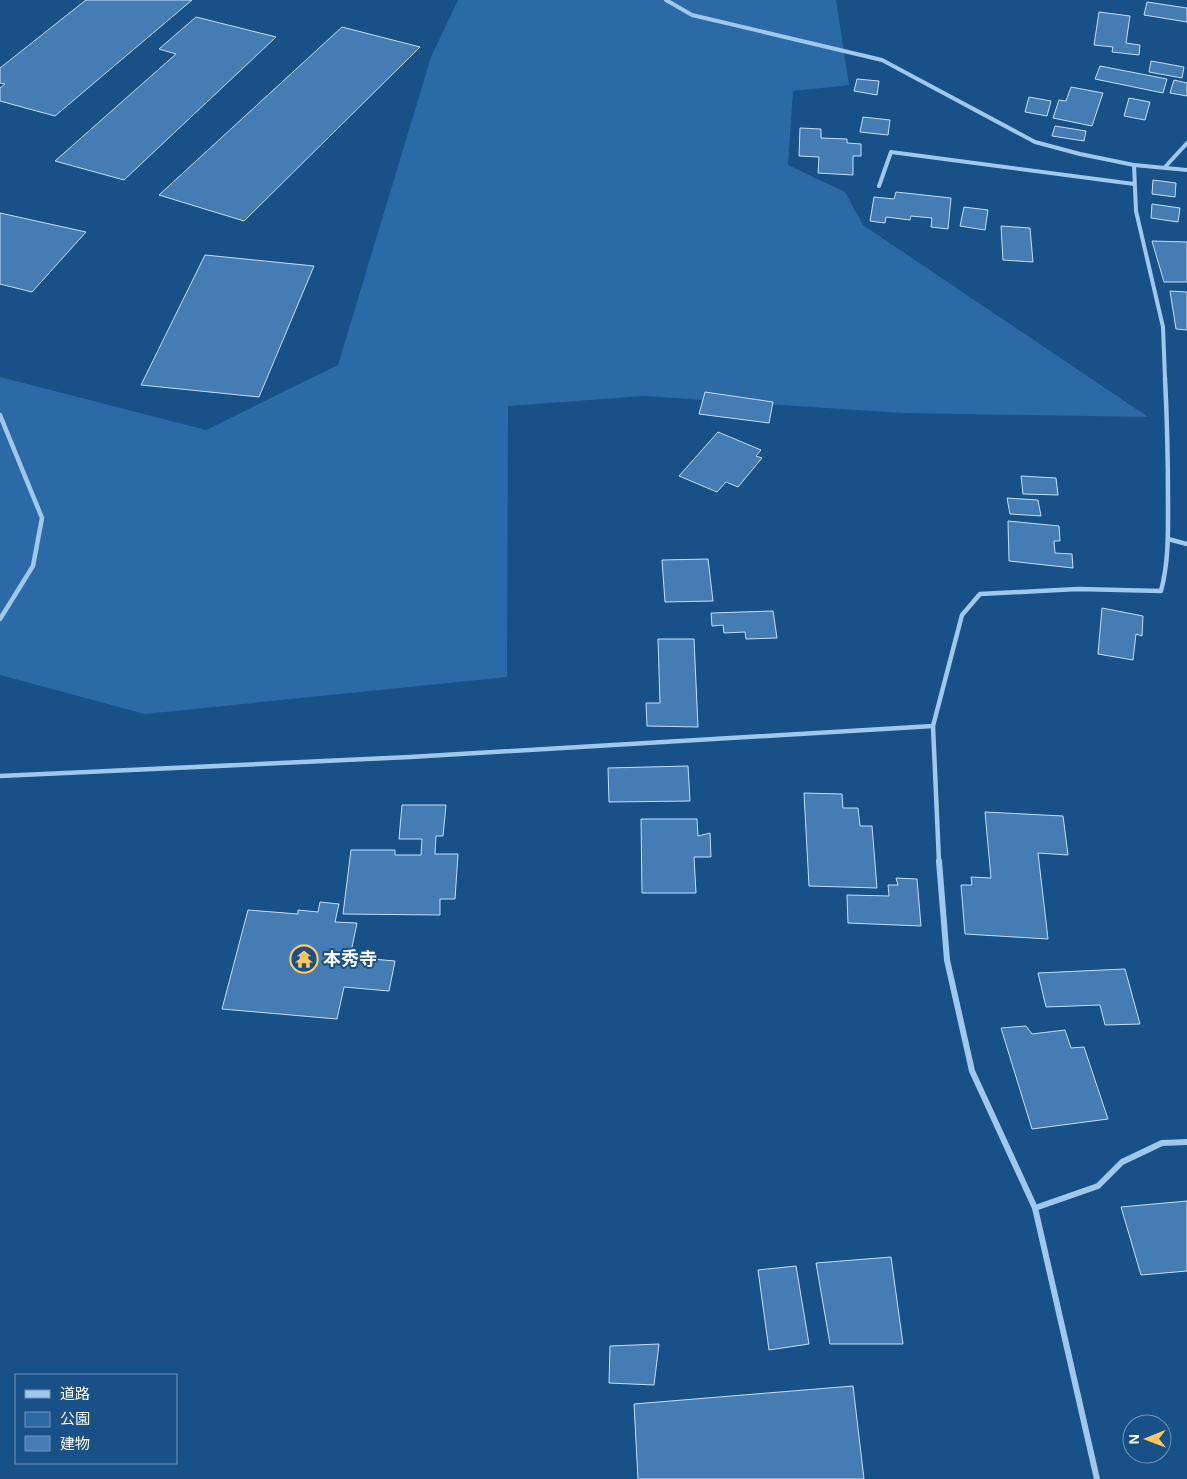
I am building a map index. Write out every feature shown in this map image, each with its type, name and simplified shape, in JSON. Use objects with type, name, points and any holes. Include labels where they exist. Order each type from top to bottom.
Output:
[{"type":"street","points":[[666,0],[692,15],[882,60],[1035,142],[1080,154],[1134,164],[1166,166],[1187,170]]},
{"type":"street","points":[[1166,166],[1187,143]]},
{"type":"street","points":[[879,186],[891,152],[1134,184]]},
{"type":"street","points":[[1097,1479],[1035,1208],[972,1071],[947,960],[940,879],[934,726],[941,690],[962,615],[980,594],[1078,589],[1162,591],[1167,567],[1168,539],[1168,453],[1164,327],[1148,269],[1136,211],[1134,164]]},
{"type":"street","points":[[0,415],[42,518],[33,566],[0,619]]},
{"type":"street","points":[[1168,539],[1187,544]]},
{"type":"street","points":[[0,776],[410,757],[934,726]]},
{"type":"street","points":[[1035,1208],[1098,1186],[1122,1162],[1162,1143],[1187,1142]]},
{"type":"green space","points":[[458,0],[836,0],[849,85],[793,91],[788,165],[845,192],[863,225],[1148,417],[903,413],[644,396],[508,406],[507,677],[145,714],[0,675],[0,377],[206,430],[338,365],[431,57]]},
{"type":"building","points":[[86,0],[192,0],[55,116],[0,101],[0,88],[5,84],[0,83],[0,68]]},
{"type":"building","points":[[1147,2],[1187,8],[1187,22],[1144,15]]},
{"type":"building","points":[[1099,12],[1130,16],[1126,43],[1140,45],[1139,55],[1112,52],[1113,47],[1094,45]]},
{"type":"building","points":[[196,17],[276,37],[124,180],[55,161],[176,54],[159,49]]},
{"type":"building","points":[[342,27],[420,47],[244,221],[159,195]]},
{"type":"building","points":[[1151,61],[1184,67],[1182,78],[1149,72]]},
{"type":"building","points":[[1100,66],[1167,79],[1163,93],[1095,79]]},
{"type":"building","points":[[857,79],[879,81],[877,95],[854,91]]},
{"type":"building","points":[[1174,80],[1187,83],[1187,96],[1170,93]]},
{"type":"building","points":[[1071,87],[1103,93],[1092,126],[1053,118],[1059,100],[1066,101]]},
{"type":"building","points":[[1029,97],[1051,101],[1047,116],[1025,112]]},
{"type":"building","points":[[1129,98],[1150,102],[1145,120],[1124,116]]},
{"type":"building","points":[[863,117],[890,120],[888,135],[860,132]]},
{"type":"building","points":[[1055,126],[1086,131],[1084,141],[1052,136]]},
{"type":"building","points":[[800,128],[821,129],[821,138],[847,139],[847,143],[861,144],[861,156],[853,156],[853,175],[818,173],[819,157],[799,156]]},
{"type":"building","points":[[1153,180],[1176,183],[1175,197],[1152,194]]},
{"type":"building","points":[[896,192],[951,198],[948,229],[931,227],[932,218],[911,216],[910,220],[886,217],[885,223],[870,221],[874,197],[894,199]]},
{"type":"building","points":[[1152,204],[1180,208],[1178,222],[1151,218]]},
{"type":"building","points":[[964,207],[988,210],[985,230],[960,226]]},
{"type":"building","points":[[0,213],[86,232],[32,292],[0,284]]},
{"type":"building","points":[[1001,226],[1030,228],[1033,262],[1003,260]]},
{"type":"building","points":[[1152,241],[1187,242],[1187,282],[1164,282]]},
{"type":"building","points":[[205,255],[314,266],[259,397],[141,385]]},
{"type":"building","points":[[1170,291],[1187,292],[1187,330],[1176,329]]},
{"type":"building","points":[[705,392],[773,402],[769,423],[699,414]]},
{"type":"building","points":[[718,432],[761,450],[756,456],[762,458],[738,487],[726,482],[717,492],[679,476]]},
{"type":"building","points":[[1021,476],[1056,478],[1058,495],[1023,494]]},
{"type":"building","points":[[1007,498],[1038,500],[1041,516],[1010,514]]},
{"type":"building","points":[[1008,521],[1059,526],[1060,541],[1054,541],[1055,553],[1072,554],[1073,568],[1009,561]]},
{"type":"building","points":[[708,559],[713,601],[665,602],[662,560]]},
{"type":"building","points":[[1102,608],[1143,616],[1142,636],[1136,634],[1133,660],[1098,654]]},
{"type":"building","points":[[773,611],[777,638],[746,639],[745,632],[724,633],[723,625],[712,626],[711,613]]},
{"type":"building","points":[[658,639],[694,639],[698,727],[647,726],[646,703],[660,703]]},
{"type":"building","points":[[688,766],[690,801],[609,802],[608,768]]},
{"type":"building","points":[[804,793],[842,794],[843,808],[858,808],[860,826],[872,826],[877,888],[809,886]]},
{"type":"building","points":[[402,805],[446,805],[443,836],[436,836],[435,854],[458,854],[455,899],[440,899],[440,915],[343,914],[351,850],[395,850],[395,855],[421,855],[422,839],[399,839]]},
{"type":"building","points":[[985,812],[1063,816],[1068,855],[1038,853],[1048,939],[965,934],[961,885],[972,885],[971,877],[991,878]]},
{"type":"building","points":[[641,819],[697,819],[698,836],[710,833],[711,857],[694,857],[696,893],[642,893]]},
{"type":"building","points":[[896,878],[917,879],[921,926],[848,923],[847,895],[889,896],[888,885],[898,885]]},
{"type":"building","name":"本秀寺","points":[[320,902],[339,904],[335,922],[357,923],[350,957],[395,961],[389,991],[344,987],[337,1019],[222,1009],[248,910],[298,914],[298,910],[318,912]]},
{"type":"building","points":[[1125,969],[1140,1024],[1105,1025],[1100,1005],[1046,1007],[1038,973]]},
{"type":"building","points":[[1026,1026],[1032,1034],[1065,1030],[1071,1048],[1084,1047],[1108,1119],[1032,1129],[1001,1028]]},
{"type":"building","points":[[1187,1201],[1187,1271],[1141,1275],[1121,1207]]},
{"type":"building","points":[[891,1257],[903,1344],[830,1344],[816,1263]]},
{"type":"building","points":[[796,1266],[809,1344],[769,1350],[758,1270]]},
{"type":"building","points":[[659,1344],[654,1385],[609,1383],[610,1346]]},
{"type":"building","points":[[853,1386],[864,1479],[638,1479],[634,1404]]},
{"type":"place","name":"本秀寺","points":[[304,959]]}]
